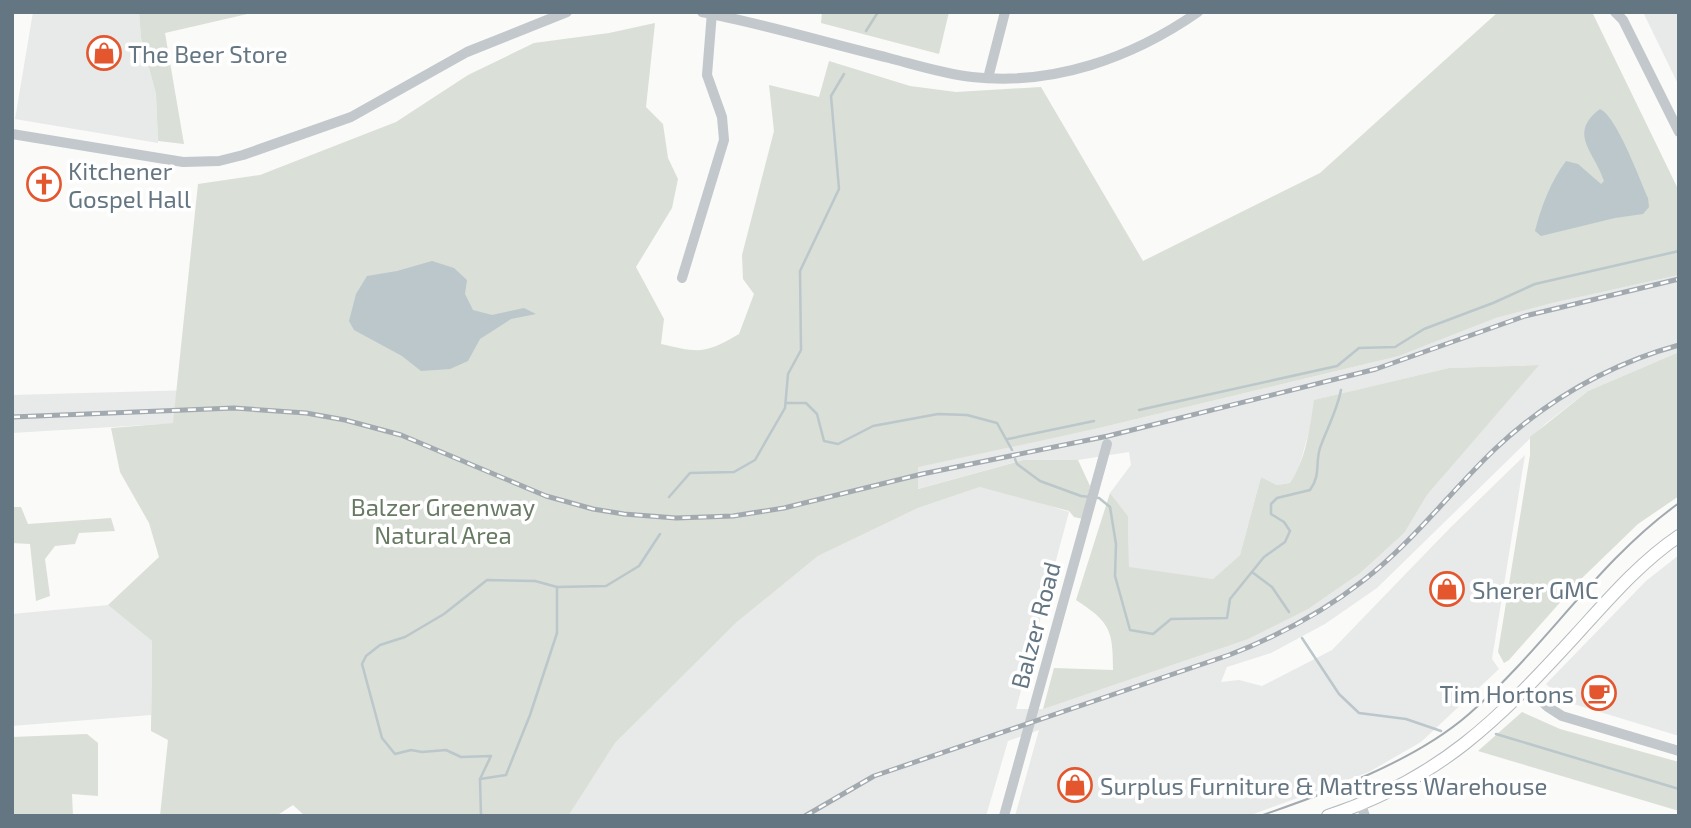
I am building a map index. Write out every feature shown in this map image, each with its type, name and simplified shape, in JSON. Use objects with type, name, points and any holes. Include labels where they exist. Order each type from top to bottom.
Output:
[{"type":"main road","points":[[1328,816],[1363,810],[1435,766],[1490,724],[1621,586],[1679,536]]},
{"type":"street","points":[[12,134],[183,162],[219,161],[351,117],[467,52],[567,12]]},
{"type":"street","points":[[988,78],[1005,12]]},
{"type":"street","points":[[682,278],[724,140],[722,117],[707,75],[709,13],[971,77],[1022,78],[1055,75],[1117,58],[1174,29],[1198,12]]},
{"type":"street","points":[[1620,15],[1676,120],[1679,132]]},
{"type":"street","name":"Balzer Road","points":[[1003,816],[1107,444]]},
{"type":"street","points":[[1527,688],[1562,716],[1679,751]]},
{"type":"shaded area","points":[[33,12],[139,12],[141,38],[156,94],[158,143],[15,119]]},
{"type":"shaded area","points":[[1643,12],[1679,12],[1679,86]]},
{"type":"shaded area","points":[[1600,109],[1607,114],[1620,135],[1648,198],[1649,207],[1643,214],[1541,236],[1535,231],[1540,213],[1551,186],[1566,161],[1578,164],[1601,184],[1604,181],[1584,135],[1590,118]]},
{"type":"shaded area","points":[[432,261],[454,268],[467,280],[465,294],[473,310],[492,315],[524,308],[536,314],[511,319],[480,339],[468,361],[450,369],[421,371],[402,356],[354,330],[349,321],[356,294],[367,276]]},
{"type":"shaded area","points":[[1679,275],[1679,352],[1588,391],[1545,424],[1377,588],[1325,624],[1271,653],[1227,667],[1221,682],[1239,680],[1262,686],[1332,650],[1525,455],[1492,659],[1499,669],[1421,742],[1369,772],[1248,816],[1015,816],[1039,730],[1008,741],[986,816],[567,816],[615,743],[737,622],[818,556],[918,508],[980,487],[1004,491],[1069,512],[1016,709],[1043,709],[1405,532],[1427,495],[1538,365],[1449,368],[1315,400],[1298,471],[1290,483],[1277,485],[1261,477],[1240,555],[1213,579],[1129,568],[1128,516],[1110,493],[1131,465],[1129,452],[1078,460],[1023,460],[892,496],[246,419],[12,433],[12,395],[230,389],[966,455],[1099,428],[1399,356],[1496,318]]},
{"type":"shaded area","points":[[1679,555],[1679,736],[1567,702],[1546,684],[1646,581]]},
{"type":"shaded area","points":[[108,605],[152,641],[151,715],[12,726],[12,614]]},
{"type":"green space","points":[[139,12],[256,12],[165,33],[184,144],[158,141],[156,94],[141,38]]},
{"type":"green space","points":[[822,12],[949,12],[939,54],[821,23]]},
{"type":"green space","name":"Balzer Greenway Natural Area","points":[[1498,12],[1592,12],[1679,191],[1679,275],[1496,318],[1399,356],[1099,428],[918,467],[918,489],[1023,460],[1078,460],[1090,486],[1083,519],[1074,517],[1069,511],[980,487],[918,508],[818,556],[737,622],[615,743],[568,816],[305,816],[293,805],[276,816],[160,816],[168,740],[151,731],[152,641],[108,605],[159,557],[149,523],[120,472],[111,428],[173,423],[198,184],[260,175],[396,122],[468,75],[534,43],[609,33],[655,23],[646,107],[663,124],[668,158],[678,179],[672,208],[636,267],[664,319],[661,344],[702,350],[739,334],[754,294],[743,279],[742,255],[774,131],[769,85],[819,97],[829,61],[910,86],[956,92],[1041,87],[1143,261],[1320,173]]},
{"type":"green space","points":[[1679,352],[1679,496],[1638,524],[1580,580],[1504,663],[1498,652],[1530,455],[1530,437],[1588,391]]},
{"type":"green space","points":[[1539,365],[1427,495],[1405,532],[1360,573],[1308,609],[1248,639],[1043,709],[1054,668],[1113,670],[1112,645],[1107,628],[1103,621],[1076,600],[1110,493],[1128,516],[1129,567],[1213,579],[1240,555],[1261,477],[1277,485],[1290,483],[1307,443],[1314,400],[1449,368]]},
{"type":"green space","points":[[12,507],[21,507],[28,524],[111,518],[115,531],[79,533],[75,544],[55,546],[45,559],[50,596],[36,601],[30,544],[12,543]]},
{"type":"green space","points":[[1522,712],[1560,729],[1679,762],[1679,811],[1478,751]]},
{"type":"green space","points":[[87,734],[98,743],[98,796],[72,794],[73,816],[12,816],[12,737]]},
{"type":"waterway","points":[[866,31],[878,12]]},
{"type":"waterway","points":[[669,497],[690,473],[734,472],[755,460],[785,408],[788,374],[801,350],[800,271],[839,189],[831,96],[844,74]]},
{"type":"waterway","points":[[1139,410],[1337,366],[1359,348],[1395,347],[1424,329],[1535,284],[1679,251]]},
{"type":"waterway","points":[[1015,459],[1017,464],[1040,481],[1081,496],[1099,498],[1110,507],[1116,544],[1115,576],[1130,630],[1153,634],[1171,619],[1227,618],[1230,599],[1264,557],[1285,542],[1290,531],[1284,522],[1271,514],[1271,504],[1277,498],[1310,490],[1317,474],[1320,448],[1341,390]]},
{"type":"waterway","points":[[786,403],[806,403],[817,414],[824,441],[838,444],[873,426],[938,414],[967,415],[997,423],[1012,450]]},
{"type":"waterway","points":[[1008,439],[1094,421]]},
{"type":"waterway","points":[[481,816],[480,779],[491,756],[461,757],[446,750],[411,750],[395,754],[382,738],[362,664],[366,656],[380,645],[405,637],[444,614],[487,580],[535,581],[557,587],[606,586],[639,566],[660,534]]},
{"type":"waterway","points":[[1252,572],[1272,587],[1289,612]]},
{"type":"waterway","points":[[480,779],[506,775],[530,715],[557,633],[557,587]]},
{"type":"waterway","points":[[1302,638],[1339,694],[1359,713],[1406,719],[1441,731]]},
{"type":"waterway","points":[[1496,734],[1679,789]]},
{"type":"tram line","points":[[1260,816],[1370,774],[1423,747],[1447,731],[1496,689],[1623,551],[1679,503]]},
{"type":"railway","points":[[12,417],[234,408],[306,413],[401,435],[546,496],[593,509],[676,518],[733,516],[784,508],[922,474],[1108,436],[1376,369],[1525,316],[1679,279]]},
{"type":"railway","points":[[805,816],[874,776],[1229,655],[1299,623],[1348,592],[1382,565],[1495,449],[1536,415],[1604,373],[1679,345]]},
{"type":"place","name":"The Beer Store","points":[[104,53]]},
{"type":"place","name":"Kitchener Gospel Hall","points":[[44,184]]},
{"type":"place","name":"Sherer GMC","points":[[1447,589]]},
{"type":"place","name":"Tim Hortons","points":[[1599,693]]},
{"type":"place","name":"Surplus Furniture & Mattress Warehouse","points":[[1075,785]]}]
